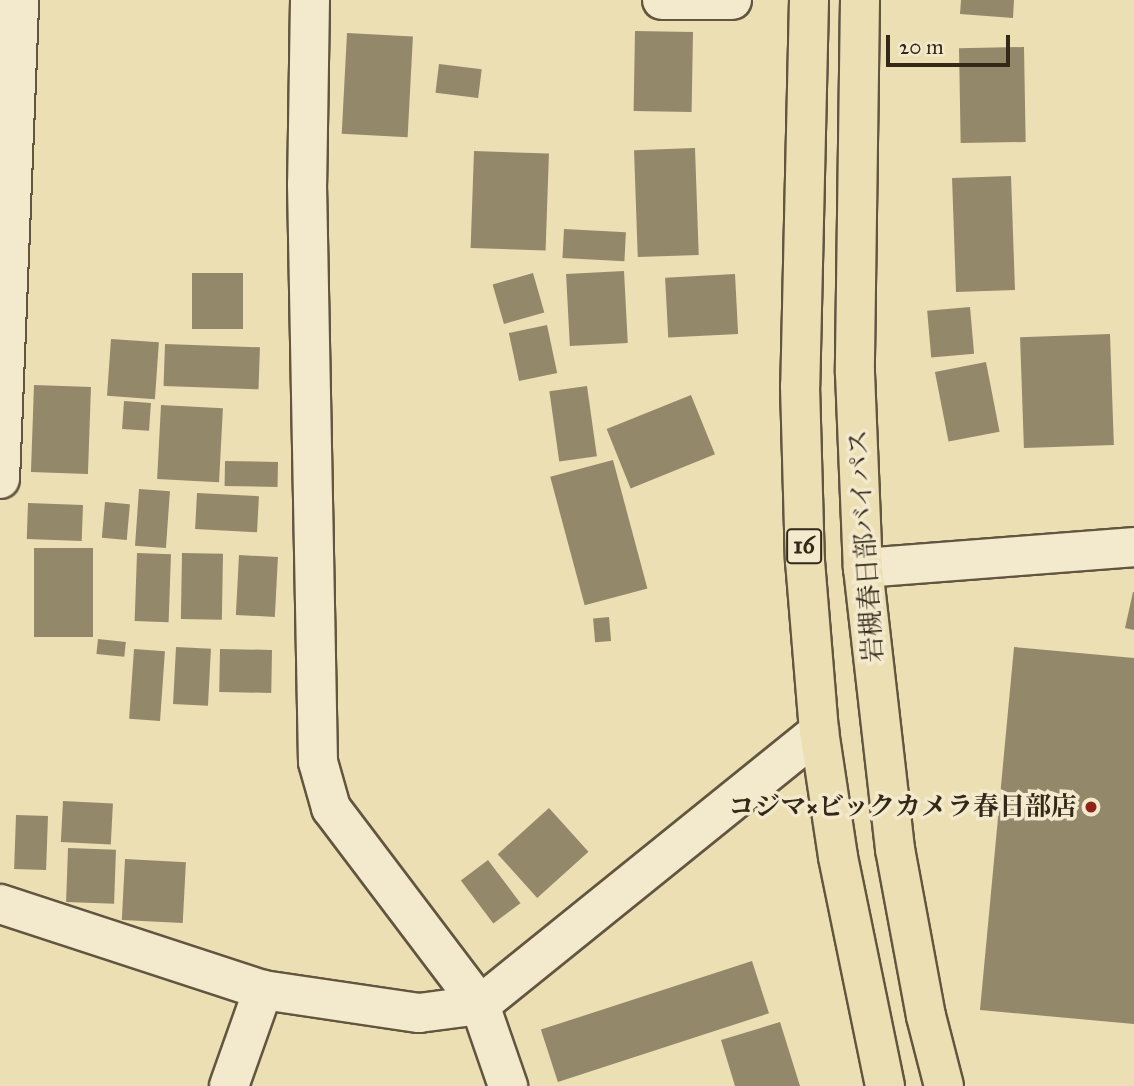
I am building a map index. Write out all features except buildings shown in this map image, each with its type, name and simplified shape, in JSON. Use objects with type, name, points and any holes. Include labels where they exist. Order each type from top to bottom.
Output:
[{"type":"highway","name":"16","points":[[809,0],[800,386],[805,561],[819,731],[838,857],[885,1086]]},
{"type":"highway","name":"岩槻春日部バイパス","points":[[860,0],[855,373],[863,568],[895,849],[926,1016],[944,1086]]},
{"type":"street","points":[[0,479],[19,0]]},
{"type":"street","points":[[310,0],[307,184],[318,762],[331,808],[480,1004],[508,1086]]},
{"type":"street","points":[[662,0],[732,0]]},
{"type":"street","points":[[863,568],[1134,547]]},
{"type":"street","points":[[0,904],[263,990],[419,1013],[480,1004],[819,731]]},
{"type":"street","points":[[229,1086],[263,990]]},
{"type":"place","name":"コジマ×ビックカメラ春日部店","points":[[1091,807]]}]
